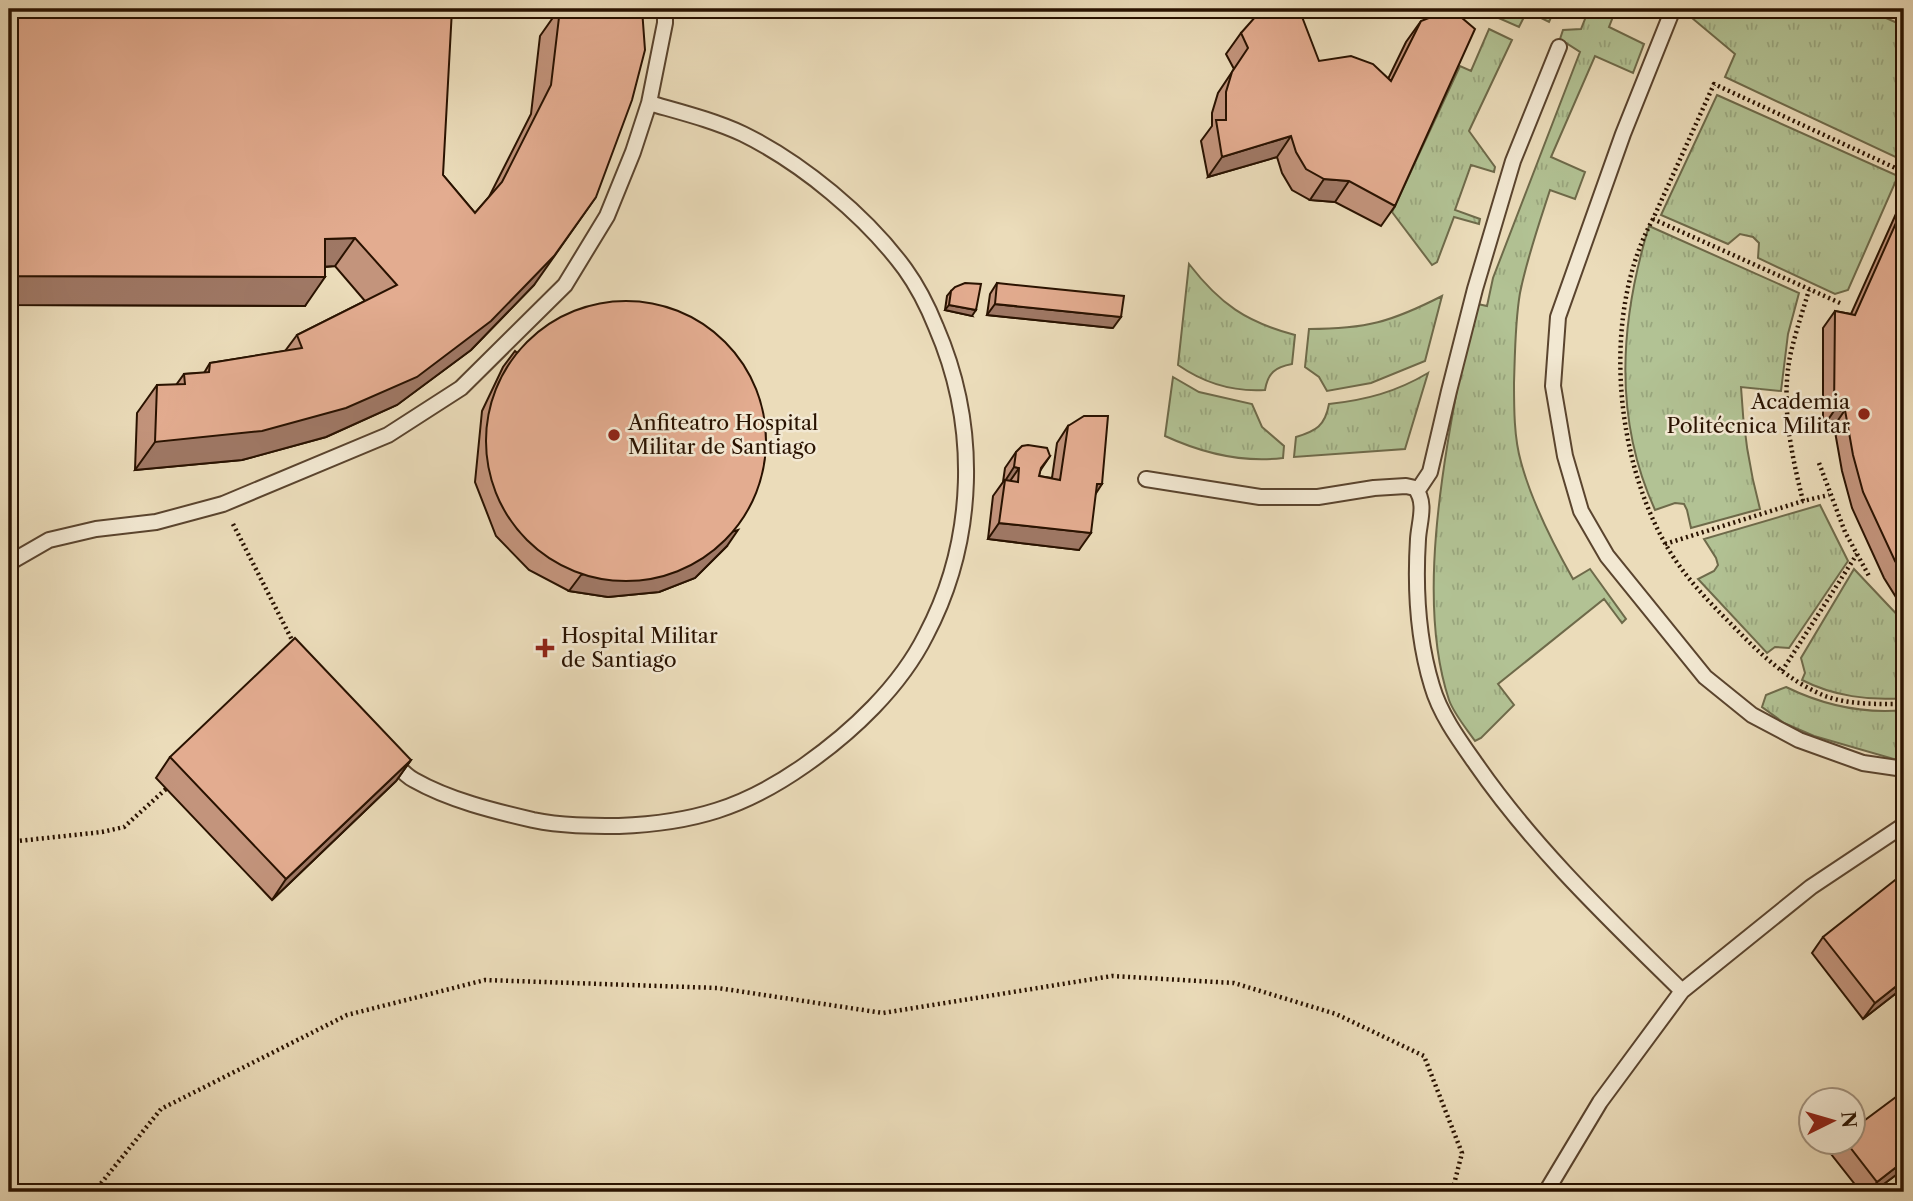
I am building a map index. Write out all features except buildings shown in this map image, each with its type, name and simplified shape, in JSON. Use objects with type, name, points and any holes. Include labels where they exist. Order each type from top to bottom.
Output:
[{"type":"lane","points":[[9,563],[49,540],[96,528],[156,522],[223,504],[388,435],[461,388],[565,285],[607,216],[649,103],[665,23],[665,9]]},
{"type":"lane","points":[[1673,9],[1623,134],[1558,317],[1553,386],[1565,456],[1581,511],[1607,556],[1705,677],[1752,715],[1800,740],[1863,763],[1904,769]]},
{"type":"lane","points":[[1418,491],[1430,472],[1475,289],[1513,161],[1559,47]]},
{"type":"lane","points":[[381,749],[410,779],[450,796],[554,824],[664,824],[713,813],[746,800],[790,775],[823,752],[856,723],[905,669],[926,635],[948,585],[964,513],[968,461],[955,377],[920,292],[893,254],[866,224],[788,160],[743,134],[704,118],[649,103]]},
{"type":"lane","points":[[1146,479],[1260,497],[1318,497],[1396,486],[1411,486],[1418,491],[1422,506],[1418,537],[1419,621],[1432,689],[1449,724],[1491,786],[1523,826],[1626,936],[1682,991]]},
{"type":"lane","points":[[1546,1192],[1600,1102],[1682,991],[1811,887],[1904,825]]},
{"type":"path","points":[[1904,172],[1714,84],[1640,243],[1626,299],[1622,371],[1624,418],[1636,479],[1665,544],[1692,583],[1755,648],[1782,671],[1827,697],[1864,703],[1904,704]]},
{"type":"path","points":[[1653,219],[1840,303]]},
{"type":"path","points":[[1802,501],[1791,454],[1787,405],[1790,354],[1809,290]]},
{"type":"path","points":[[1819,463],[1829,495],[1869,576]]},
{"type":"path","points":[[1665,544],[1829,495]]},
{"type":"path","points":[[223,504],[296,648]]},
{"type":"path","points":[[1782,671],[1857,554]]},
{"type":"path","points":[[9,842],[102,832],[124,827],[166,789]]},
{"type":"path","points":[[94,1192],[160,1108],[346,1015],[485,980],[718,988],[883,1013],[1112,976],[1234,983],[1336,1014],[1424,1056],[1462,1153],[1452,1192]]},
{"type":"green space","points":[[1498,9],[1555,9],[1549,22],[1527,11],[1519,27],[1494,16]]},
{"type":"green space","points":[[1589,9],[1616,9],[1609,27],[1644,44],[1633,73],[1595,56],[1551,157],[1585,172],[1575,199],[1550,190],[1530,254],[1517,315],[1515,423],[1519,453],[1531,492],[1550,537],[1573,579],[1590,569],[1626,619],[1622,623],[1604,599],[1498,684],[1514,705],[1475,741],[1451,705],[1438,655],[1434,606],[1435,555],[1447,450],[1473,303],[1487,306],[1493,278],[1580,52],[1560,39],[1563,30],[1581,29]]},
{"type":"green space","points":[[1696,9],[1866,9],[1904,26],[1904,161],[1725,77],[1735,54],[1692,18]]},
{"type":"green space","points":[[1489,29],[1512,40],[1469,131],[1495,167],[1494,172],[1471,165],[1455,210],[1480,219],[1479,224],[1454,217],[1437,262],[1432,265],[1392,212],[1460,66],[1471,71]]},
{"type":"green space","points":[[1717,95],[1898,176],[1848,290],[1835,294],[1758,258],[1759,243],[1753,237],[1740,234],[1728,244],[1661,215]]},
{"type":"green space","points":[[1649,226],[1799,293],[1788,334],[1781,391],[1741,387],[1747,449],[1760,509],[1691,528],[1684,504],[1675,503],[1655,510],[1641,475],[1627,405],[1627,333],[1639,262]]},
{"type":"green space","points":[[1189,264],[1223,301],[1235,310],[1262,324],[1295,335],[1292,364],[1273,372],[1265,390],[1219,385],[1178,365]]},
{"type":"green space","points":[[1442,296],[1425,361],[1371,383],[1327,391],[1319,377],[1305,367],[1309,329],[1347,328],[1378,322]]},
{"type":"green space","points":[[1428,373],[1405,449],[1294,457],[1296,437],[1322,423],[1329,404],[1380,394]]},
{"type":"green space","points":[[1173,377],[1199,392],[1252,404],[1262,427],[1284,446],[1283,458],[1237,458],[1193,447],[1165,436]]},
{"type":"green space","points":[[1820,505],[1848,561],[1789,648],[1775,647],[1767,653],[1698,579],[1714,571],[1718,565],[1704,539]]},
{"type":"green space","points":[[1854,569],[1904,622],[1904,698],[1852,696],[1826,690],[1802,680],[1805,673],[1801,658]]},
{"type":"green space","points":[[1786,687],[1843,707],[1873,711],[1904,710],[1904,762],[1814,736],[1784,723],[1762,707],[1766,695]]},
{"type":"place","name":"Academia Politécnica Militar","points":[[1864,414]]},
{"type":"place","name":"Anfiteatro Hospital Militar de Santiago","points":[[614,435]]},
{"type":"place","name":"Hospital Militar de Santiago","points":[[545,648]]}]
